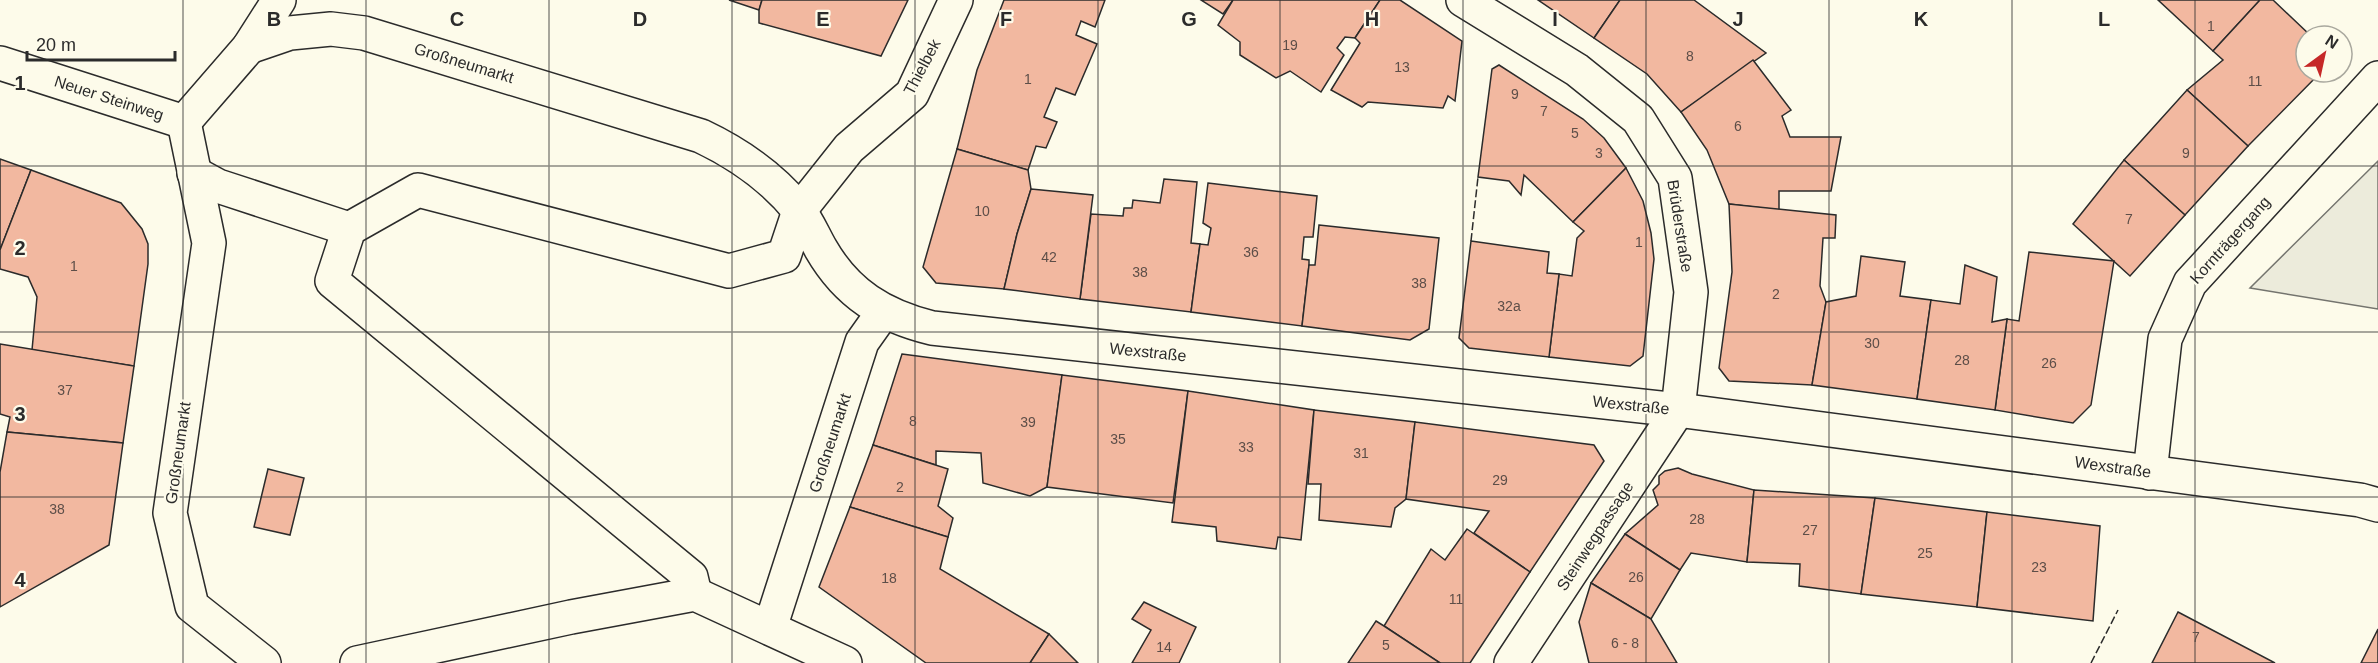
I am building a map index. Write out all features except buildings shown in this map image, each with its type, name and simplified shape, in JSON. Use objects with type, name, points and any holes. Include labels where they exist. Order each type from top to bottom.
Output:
[{"type":"street","points":[[184,122],[249,46],[279,0]]},
{"type":"street","name":"Thielbek","points":[[799,211],[849,147],[912,94],[956,0]]},
{"type":"street","name":"Brüderstraße","points":[[1463,0],[1577,70],[1638,119],[1675,178],[1691,292],[1678,410]]},
{"type":"street","name":"Großneumarkt","points":[[249,46],[290,33],[331,29],[364,33],[701,136],[745,159],[782,191],[799,211],[839,276],[865,300],[884,311],[862,342],[770,628]]},
{"type":"street","name":"Neuer Steinweg","points":[[0,63],[184,122]]},
{"type":"street","name":"Kornträgergang","points":[[2150,473],[2165,339],[2190,283],[2378,78]]},
{"type":"street","name":"Großneumarkt","points":[[184,122],[209,243],[170,513],[192,606],[264,663]]},
{"type":"street","points":[[194,173],[218,186],[349,229]]},
{"type":"street","points":[[695,594],[691,577],[333,281],[349,229],[418,190],[729,271],[784,256],[799,211]]},
{"type":"street","name":"Wexstraße","points":[[884,311],[908,322],[932,328],[1678,410],[2378,504]]},
{"type":"street","name":"Steinwegpassage","points":[[1511,663],[1678,410]]},
{"type":"street","points":[[357,663],[572,617],[695,594],[845,663]]},
{"type":"shaded area","points":[[2378,161],[2378,309],[2250,288]]},
{"type":"fence","points":[[1471,241],[1478,177]]},
{"type":"fence","points":[[2091,663],[2118,610]]}]
